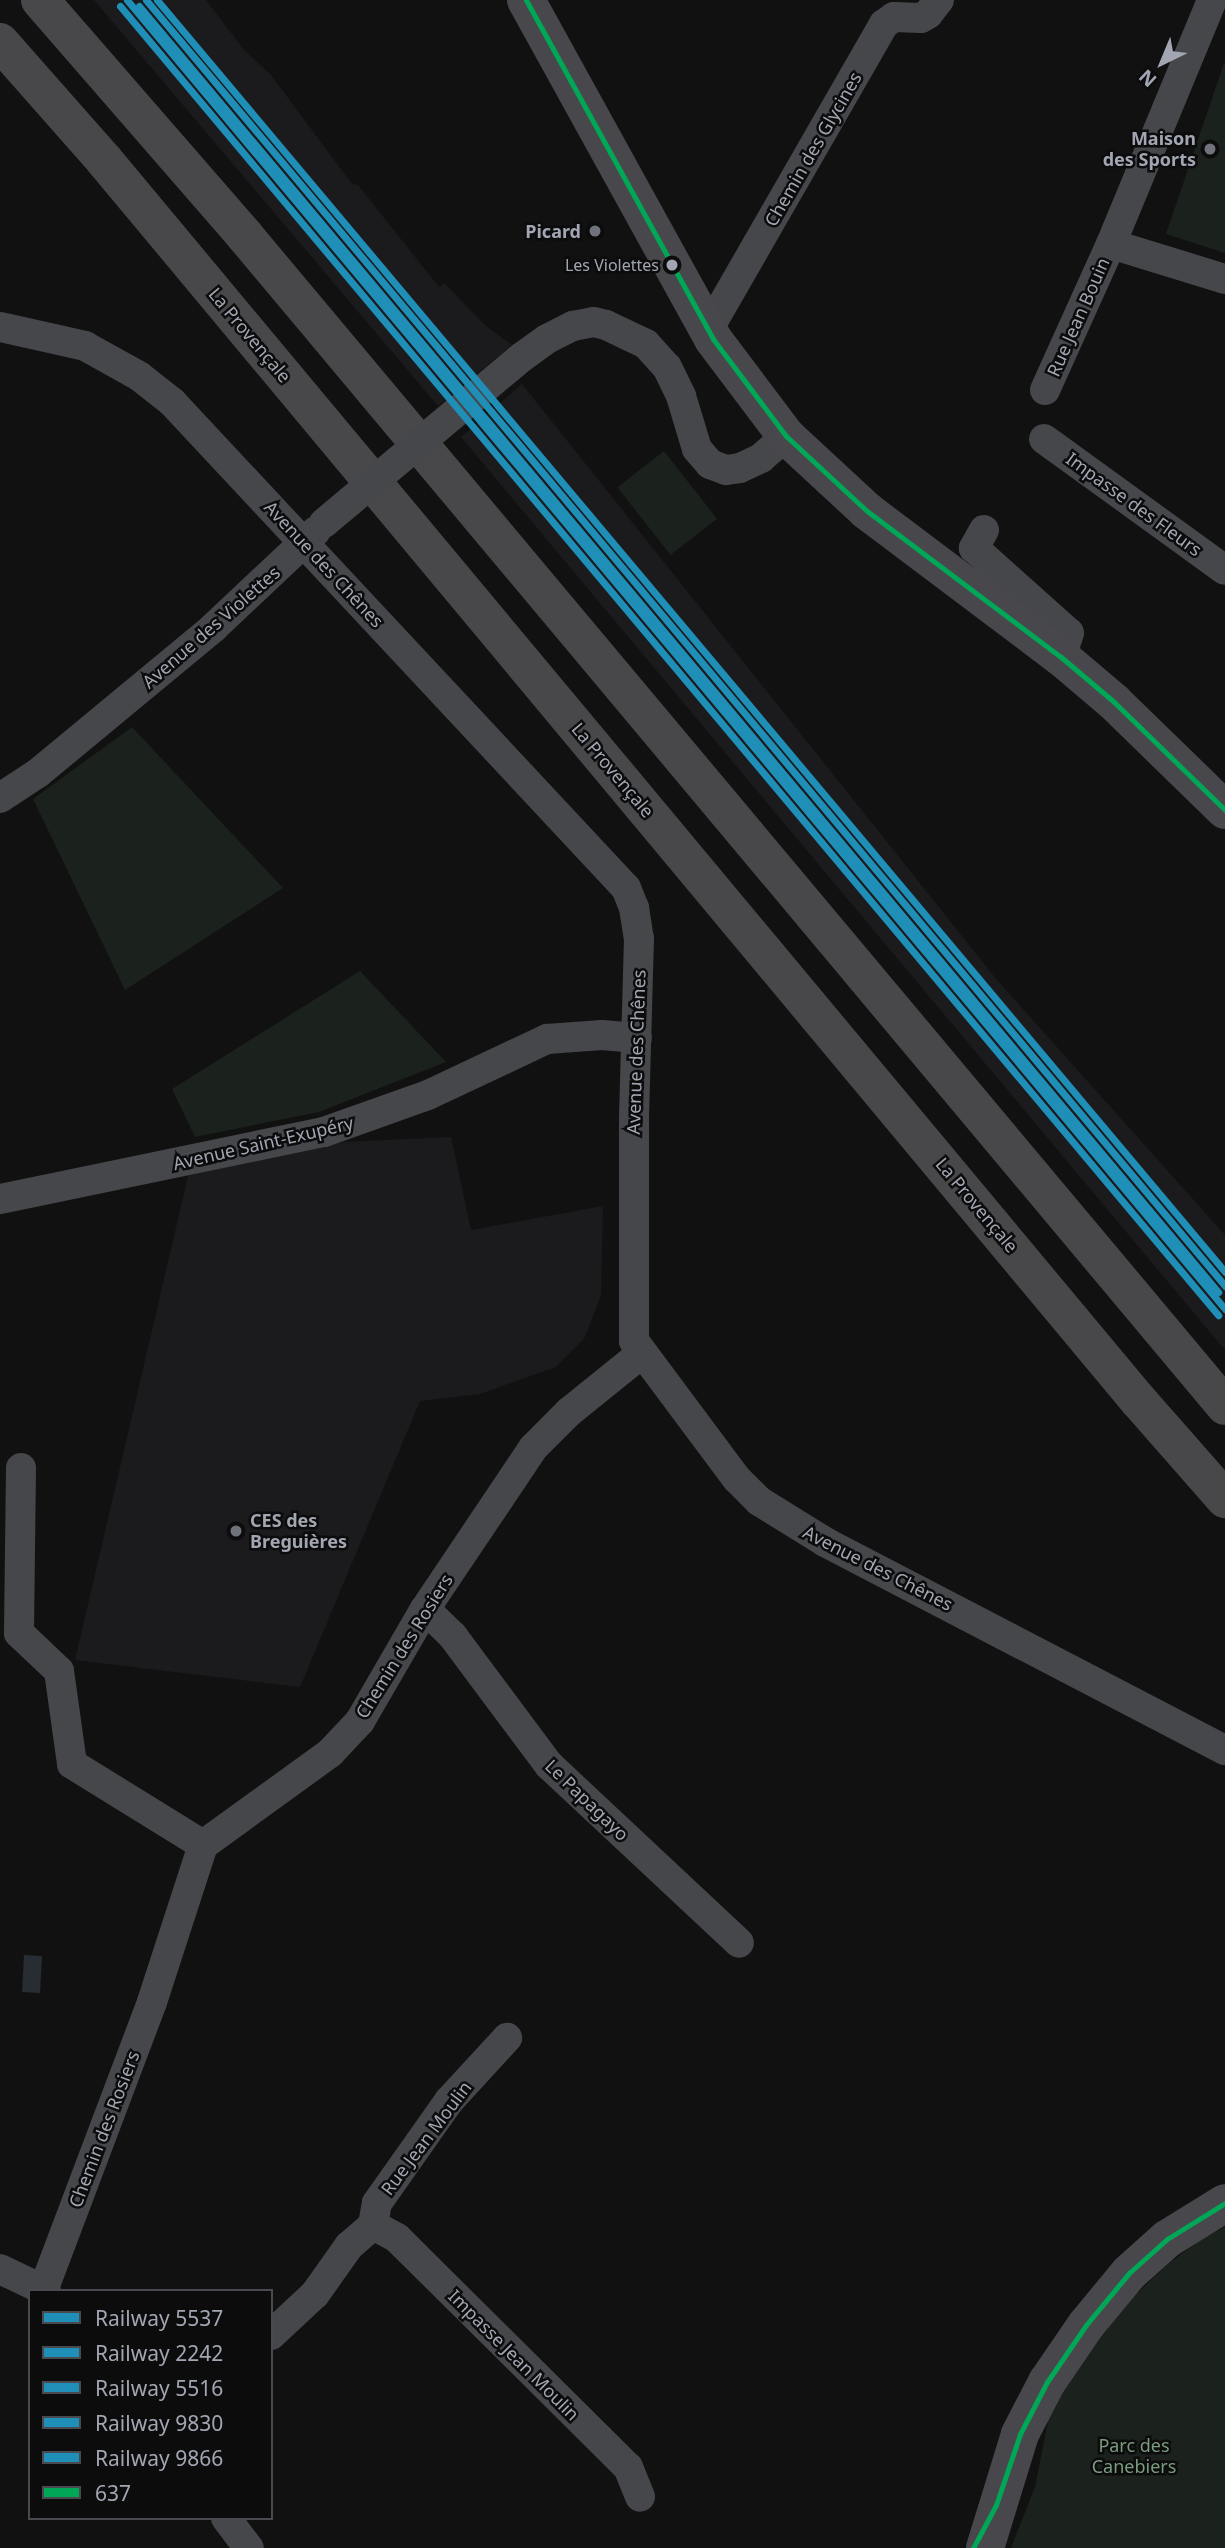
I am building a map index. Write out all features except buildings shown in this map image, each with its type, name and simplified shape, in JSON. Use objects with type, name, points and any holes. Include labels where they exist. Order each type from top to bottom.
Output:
[{"type":"highway","points":[[40,0],[245,236],[1225,1406]]},
{"type":"highway","name":"La Provençale","points":[[0,41],[104,160],[1138,1400],[1225,1499]]},
{"type":"main road","points":[[526,0],[708,330],[728,362],[786,436],[867,511],[1060,657],[1114,702],[1225,809]]},
{"type":"main road","points":[[985,2548],[996,2505],[1020,2434],[1047,2382],[1086,2325],[1129,2273],[1167,2239],[1225,2203]]},
{"type":"main road","points":[[973,2548],[996,2505]]},
{"type":"street","name":"Chemin des Glycines","points":[[708,330],[884,24],[894,17],[921,18],[928,15],[939,0]]},
{"type":"street","name":"Rue Jean Bouin","points":[[1045,390],[1111,244],[1212,0]]},
{"type":"street","name":"Rue Jean Bouin","points":[[1111,244],[1225,279]]},
{"type":"street","name":"Avenue des Violettes","points":[[0,798],[38,773],[213,628],[314,533],[522,357],[561,331],[586,323],[606,325],[646,344],[667,367],[681,396],[697,449],[710,464],[726,470],[740,468],[761,458],[786,436]]},
{"type":"street","name":"Avenue des Chênes","points":[[0,327],[85,346],[156,388],[314,533],[626,888],[635,908],[639,938],[633,1336],[641,1354],[737,1479],[775,1513],[1225,1750]]},
{"type":"street","name":"Impasse des Fleurs","points":[[1044,439],[1225,570]]},
{"type":"street","points":[[984,530],[974,548],[1069,633],[1060,657]]},
{"type":"street","name":"Avenue Saint-Exupéry","points":[[0,1199],[324,1132],[428,1095],[547,1039],[602,1035],[637,1038]]},
{"type":"street","name":"Chemin des Rosiers","points":[[45,2289],[152,2002],[203,1845],[330,1753],[360,1721],[425,1609],[533,1448],[577,1405],[641,1354]]},
{"type":"street","points":[[21,1468],[19,1633],[59,1671],[72,1763],[203,1845]]},
{"type":"street","name":"Le Papagayo","points":[[425,1609],[452,1635],[549,1765],[739,1943]]},
{"type":"street","name":"Rue Jean Moulin","points":[[273,2333],[315,2294],[349,2246],[373,2225],[377,2203],[449,2102],[508,2038]]},
{"type":"street","name":"Impasse Jean Moulin","points":[[373,2225],[397,2238],[628,2467],[640,2497]]},
{"type":"street","points":[[0,2269],[45,2289]]},
{"type":"street","points":[[228,2520],[249,2548]]},
{"type":"shaded area","points":[[94,0],[206,0],[244,50],[271,75],[352,184],[358,185],[439,287],[444,283],[486,326],[512,345],[438,406]]},
{"type":"shaded area","points":[[522,384],[997,980],[1225,1235],[1225,1350],[461,437]]},
{"type":"shaded area","name":"CES des Breguières","points":[[451,1137],[471,1230],[603,1206],[601,1296],[584,1339],[556,1367],[480,1394],[420,1401],[300,1687],[75,1660],[189,1172],[344,1142]]},
{"type":"shaded area","points":[[24,1955],[42,1956],[40,1993],[22,1992]]},
{"type":"green space","name":"Maison des Sports","points":[[1225,64],[1225,253],[1166,234]]},
{"type":"green space","points":[[664,451],[717,519],[670,555],[618,487]]},
{"type":"green space","points":[[132,727],[283,888],[125,990],[33,799]]},
{"type":"green space","points":[[360,971],[446,1062],[319,1112],[195,1137],[172,1089]]},
{"type":"green space","name":"Parc des Canebiers","points":[[1225,2227],[1225,2548],[1011,2548],[1035,2487],[1048,2421],[1068,2380],[1128,2302],[1169,2263],[1206,2236]]},
{"type":"rail line","name":"5537","points":[[127,0],[1225,1309]]},
{"type":"rail line","name":"2242","points":[[146,0],[1225,1286]]},
{"type":"rail line","name":"9866","points":[[157,0],[1225,1272]]},
{"type":"rail line","name":"9830","points":[[120,6],[1218,1315]]},
{"type":"rail line","name":"5516","points":[[139,6],[1218,1292]]},
{"type":"transit line","name":"637","points":[[526,0],[713,339],[786,436],[867,511],[1061,657],[1114,702],[1225,810]]},
{"type":"transit line","name":"637","points":[[973,2548],[996,2505],[1020,2434],[1047,2382],[1086,2325],[1129,2273],[1167,2239],[1225,2203]]},
{"type":"place","name":"Maison des Sports","points":[[1210,149]]},
{"type":"place","name":"Picard","points":[[595,231]]},
{"type":"place","name":"Les Violettes","points":[[672,265]]},
{"type":"place","name":"CES des Breguières","points":[[236,1531]]}]
